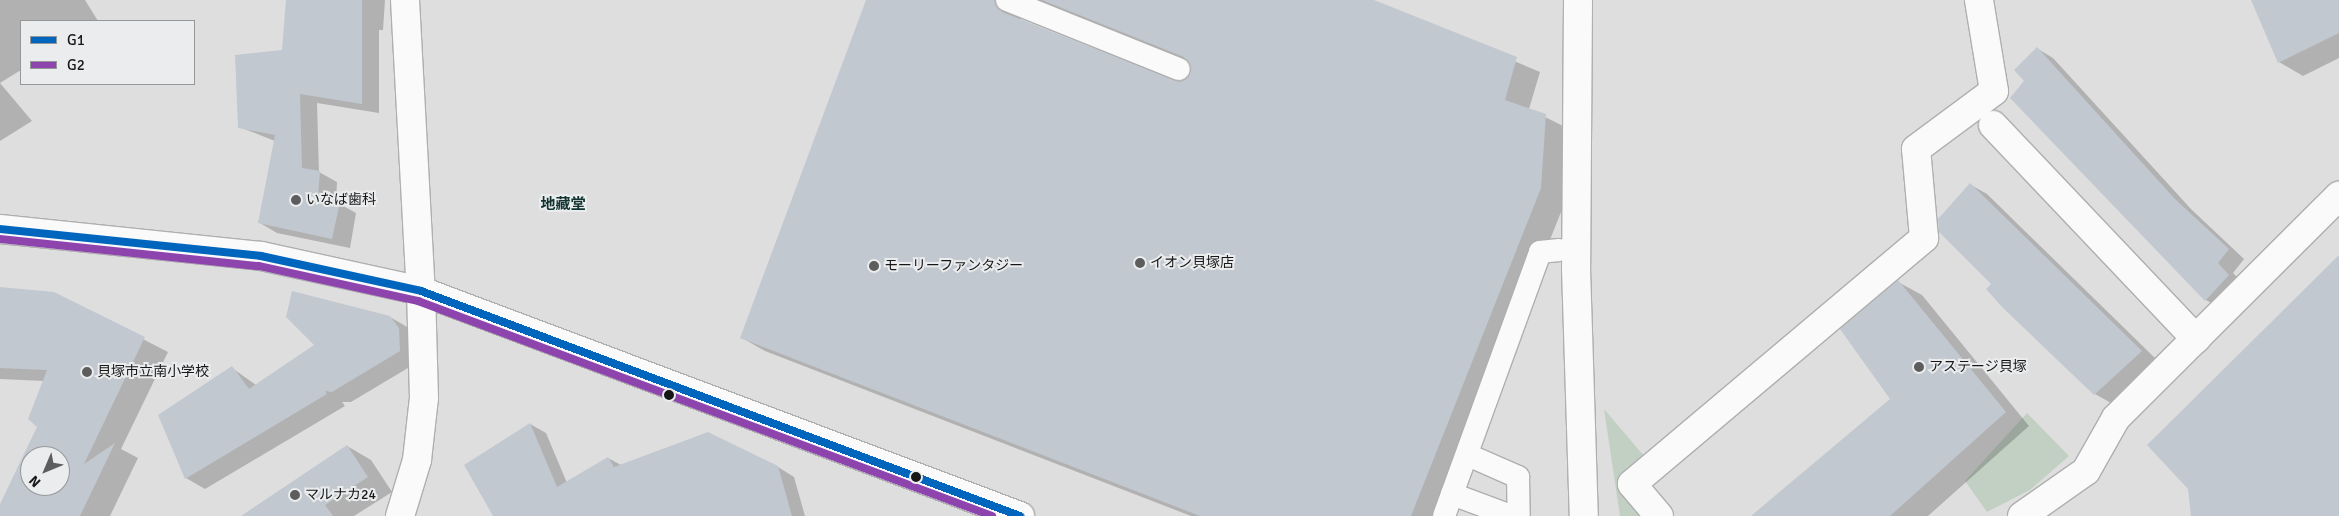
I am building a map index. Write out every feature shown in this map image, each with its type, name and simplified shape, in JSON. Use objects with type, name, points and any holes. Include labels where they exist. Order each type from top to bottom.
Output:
[{"type":"street","points":[[405,0],[422,291],[424,398],[417,460],[408,511]]},
{"type":"street","points":[[1578,0],[1576,268],[1584,516]]},
{"type":"street","points":[[1659,516],[1632,484],[1924,238],[1916,149],[1994,91],[1979,0]]},
{"type":"street","points":[[1993,125],[2196,339]]},
{"type":"street","points":[[2022,516],[2086,471],[2116,418],[2339,196]]},
{"type":"street","points":[[0,229],[261,256],[422,291],[1020,516]]},
{"type":"lane","points":[[1007,0],[1179,69]]},
{"type":"lane","points":[[1444,516],[1468,456],[1540,252],[1559,250]]},
{"type":"lane","points":[[1452,494],[1516,515],[1518,477],[1468,456]]},
{"type":"green space","points":[[1604,409],[1644,456],[1649,516],[1620,516]]},
{"type":"green space","points":[[2027,413],[2069,456],[2030,490],[1987,512],[1965,481]]},
{"type":"building","points":[[286,0],[362,0],[362,104],[300,94],[302,168],[320,171],[318,197],[340,202],[332,239],[258,223],[275,135],[238,128],[235,55],[282,50]]},
{"type":"building","name":"イオン貝塚店","points":[[866,0],[994,0],[1002,12],[1180,82],[1191,73],[1184,57],[1042,0],[1374,0],[1517,57],[1505,100],[1546,114],[1541,188],[1411,516],[1200,516],[740,338]]},
{"type":"building","points":[[2251,0],[2339,0],[2339,33],[2278,63]]},
{"type":"building","points":[[2037,47],[2175,199],[2229,249],[2218,263],[2229,275],[2205,301],[2010,98],[2024,81],[2014,70]]},
{"type":"building","points":[[1970,183],[2142,351],[2094,395],[2002,307],[1986,289],[1991,284],[1939,232],[1938,219]]},
{"type":"building","points":[[2339,255],[2339,516],[2191,516],[2188,489],[2147,445]]},
{"type":"building","name":"アステージ貝塚","points":[[1898,280],[2006,412],[1890,516],[1751,516],[1890,399],[1840,329]]},
{"type":"building","points":[[0,287],[54,292],[145,337],[84,464],[115,443],[80,516],[0,516],[0,504],[20,462],[20,496],[70,496],[70,446],[28,446],[37,427],[28,419],[47,370],[0,368]]},
{"type":"building","points":[[292,291],[390,316],[399,328],[400,351],[332,392],[325,391],[327,394],[185,479],[158,415],[232,366],[249,389],[314,345],[286,317]]},
{"type":"building","points":[[530,423],[557,487],[608,457],[614,467],[708,432],[778,466],[792,516],[493,516],[464,465]]},
{"type":"building","points":[[347,445],[368,477],[325,505],[333,516],[241,516]]},
{"type":"transit line","name":"G1","points":[[0,229],[261,256],[421,291],[1020,516]]},
{"type":"transit line","name":"G2","points":[[0,239],[259,266],[418,301],[992,516]]},
{"type":"place","name":"いなば歯科","points":[[296,200]]},
{"type":"place","name":"イオン貝塚店","points":[[1140,263]]},
{"type":"place","name":"モーリーファンタジー","points":[[874,266]]},
{"type":"place","name":"アステージ貝塚","points":[[1919,367]]},
{"type":"place","name":"貝塚市立南小学校","points":[[87,372]]},
{"type":"place","name":"マルナカ24","points":[[295,495]]},
{"type":"district","name":"地藏堂","points":[[563,205]]}]
